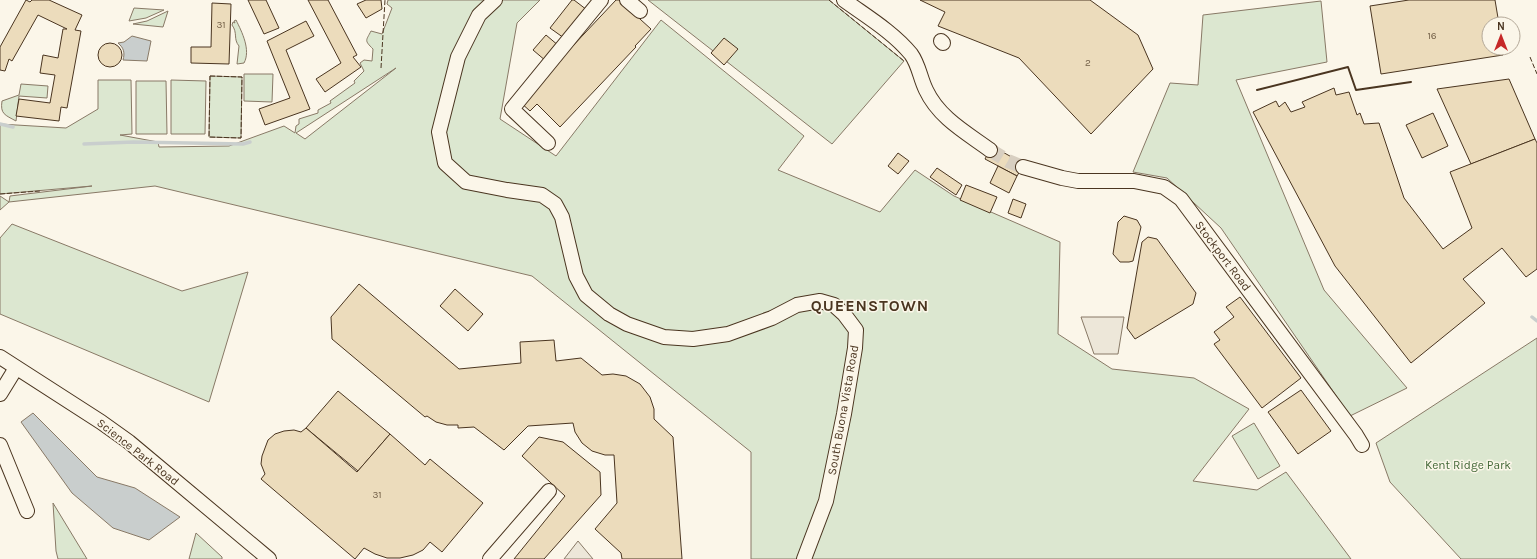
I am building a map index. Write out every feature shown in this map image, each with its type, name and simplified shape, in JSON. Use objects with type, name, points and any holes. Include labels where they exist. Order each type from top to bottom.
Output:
[{"type":"street","name":"South Buona Vista Road","points":[[495,0],[479,15],[458,57],[438,132],[445,163],[466,182],[542,195],[555,204],[562,217],[576,276],[586,295],[609,314],[627,324],[664,337],[692,339],[728,334],[772,318],[797,305],[820,301],[834,305],[844,314],[856,330],[844,414],[826,501],[804,559]]},
{"type":"street","points":[[548,142],[512,109],[602,0]]},
{"type":"street","points":[[627,0],[640,11]]},
{"type":"street","points":[[844,0],[892,35],[911,54],[919,68],[926,90],[933,102],[948,120],[990,150]]},
{"type":"street","name":"Stockport Road","points":[[1023,166],[1062,178],[1078,181],[1134,181],[1164,188],[1181,199],[1362,445]]},
{"type":"street","name":"Science Park Road","points":[[0,357],[101,422],[129,442],[269,559]]},
{"type":"street","points":[[0,394],[16,368]]},
{"type":"street","points":[[0,446],[27,511]]},
{"type":"street","points":[[490,559],[549,491]]},
{"type":"green space","points":[[388,0],[540,0],[517,23],[500,119],[556,156],[661,20],[804,136],[778,170],[880,212],[915,170],[954,196],[1060,242],[1058,334],[1112,369],[1194,378],[1249,409],[1193,481],[1257,490],[1286,472],[1351,559],[751,559],[751,452],[532,276],[155,186],[9,202],[10,196],[92,186],[0,194],[0,124],[66,128],[98,109],[98,80],[131,80],[132,134],[120,135],[158,142],[159,147],[229,146],[284,126],[295,133],[296,126],[299,124],[299,119],[318,113],[318,110],[331,103],[330,101],[355,83],[354,81],[364,71],[360,63],[364,60],[372,61],[373,49],[368,44],[367,39],[371,31],[382,34],[392,8],[387,4]],"holes":[[[396,68],[305,139],[296,133]]]},
{"type":"green space","points":[[648,0],[829,0],[904,61],[832,144]]},
{"type":"green space","points":[[1321,1],[1327,62],[1236,80],[1324,290],[1407,388],[1350,416],[1221,228],[1167,178],[1133,172],[1170,83],[1198,85],[1203,15]]},
{"type":"green space","points":[[134,8],[164,10],[146,18],[129,21]]},
{"type":"green space","points":[[168,11],[163,27],[133,24],[147,21]]},
{"type":"green space","points":[[236,20],[245,41],[247,52],[244,63],[237,64],[239,46],[236,41],[235,31],[232,25]]},
{"type":"green space","points":[[244,74],[273,74],[272,102],[244,101]]},
{"type":"green space","points":[[210,76],[242,77],[241,138],[209,137]]},
{"type":"green space","points":[[171,80],[206,81],[205,134],[171,134]]},
{"type":"green space","points":[[136,81],[166,81],[167,134],[136,134]]},
{"type":"green space","points":[[21,84],[48,86],[47,98],[19,96],[16,121],[4,114],[2,109],[2,101],[19,95]]},
{"type":"green space","points":[[0,196],[9,202],[0,210]]},
{"type":"green space","points":[[12,224],[182,291],[248,272],[209,402],[0,314],[0,238]]},
{"type":"green space","name":"Kent Ridge Park","points":[[1537,338],[1537,559],[1461,559],[1390,482],[1376,443]]},
{"type":"green space","points":[[1254,423],[1280,466],[1258,479],[1232,436]]},
{"type":"green space","points":[[53,503],[87,559],[58,559],[56,551]]},
{"type":"green space","points":[[196,533],[222,557],[222,559],[189,559]]},
{"type":"shaded area","points":[[132,36],[151,41],[147,61],[123,60],[124,51],[118,43],[124,42]]},
{"type":"shaded area","points":[[1081,317],[1124,317],[1118,354],[1094,354]]},
{"type":"shaded area","points":[[33,413],[97,477],[135,488],[180,517],[149,540],[113,528],[72,493],[21,422]]},
{"type":"shaded area","points":[[578,541],[593,559],[564,559]]},
{"type":"building","points":[[26,0],[30,2],[32,0],[49,0],[82,15],[75,30],[81,31],[67,108],[61,107],[59,121],[16,116],[19,99],[50,103],[55,75],[40,73],[43,55],[58,58],[63,29],[67,29],[38,15],[12,61],[9,59],[5,71],[0,70],[0,47]]},
{"type":"building","points":[[248,0],[266,0],[279,28],[264,34]]},
{"type":"building","points":[[308,0],[328,0],[357,55],[353,57],[361,67],[325,92],[316,79],[341,63]]},
{"type":"building","points":[[366,0],[381,0],[382,9],[366,18],[357,4]]},
{"type":"building","points":[[572,0],[587,10],[564,38],[550,28]]},
{"type":"building","points":[[616,0],[619,0],[651,29],[635,46],[636,47],[560,127],[537,104],[530,111],[520,102]]},
{"type":"building","points":[[920,0],[1090,0],[1138,35],[1153,69],[1091,134],[1019,58],[938,26],[945,12]]},
{"type":"building","points":[[1409,0],[1495,0],[1498,16],[1481,16],[1481,56],[1497,56],[1381,74],[1370,6]]},
{"type":"building","points":[[212,3],[231,4],[229,64],[191,63],[191,47],[211,47]]},
{"type":"building","points":[[306,21],[314,36],[286,50],[310,109],[265,125],[259,109],[290,98],[267,41]]},
{"type":"building","points":[[546,35],[559,46],[546,61],[533,50]]},
{"type":"building","points":[[724,38],[738,49],[724,65],[711,53]]},
{"type":"building","points":[[110,43],[118,47],[122,55],[118,63],[110,67],[102,63],[98,55],[102,47]]},
{"type":"building","points":[[1509,79],[1535,139],[1471,164],[1437,89]]},
{"type":"building","points":[[1334,88],[1336,95],[1349,92],[1357,115],[1360,113],[1364,124],[1379,123],[1404,198],[1443,249],[1472,228],[1450,172],[1535,139],[1537,143],[1537,269],[1526,277],[1502,248],[1463,279],[1485,303],[1411,363],[1335,266],[1253,112],[1276,101],[1279,107],[1285,102],[1291,112],[1305,107],[1302,102]]},
{"type":"building","points":[[1433,113],[1448,146],[1422,158],[1406,125]]},
{"type":"building","points":[[992,146],[1024,164],[1017,176],[985,159]]},
{"type":"building","points":[[898,153],[909,161],[898,174],[888,166]]},
{"type":"building","points":[[998,166],[1017,176],[1009,193],[990,183]]},
{"type":"building","points":[[937,168],[962,185],[956,195],[930,177]]},
{"type":"building","points":[[966,185],[997,197],[990,213],[960,200]]},
{"type":"building","points":[[1013,199],[1026,204],[1021,218],[1008,213]]},
{"type":"building","points":[[1124,216],[1137,220],[1141,227],[1133,261],[1129,262],[1120,262],[1113,254],[1118,222]]},
{"type":"building","points":[[1148,237],[1157,239],[1196,293],[1193,304],[1135,339],[1127,328],[1142,242]]},
{"type":"building","points":[[359,284],[459,369],[521,363],[520,342],[554,340],[556,361],[581,358],[602,375],[613,374],[626,376],[640,384],[650,397],[654,409],[654,419],[673,437],[682,559],[622,559],[621,553],[595,529],[617,503],[614,455],[605,455],[592,451],[582,443],[575,432],[573,423],[528,426],[504,450],[474,427],[458,428],[458,425],[447,425],[436,422],[427,416],[425,417],[332,339],[331,317]]},
{"type":"building","points":[[455,289],[483,314],[468,331],[440,306]]},
{"type":"building","points":[[1240,297],[1301,378],[1262,408],[1214,344],[1220,340],[1214,332],[1234,317],[1226,307]]},
{"type":"building","points":[[1301,390],[1331,431],[1298,454],[1268,412]]},
{"type":"building","points":[[338,391],[390,434],[358,471],[306,428]]},
{"type":"building","points":[[306,428],[357,472],[390,434],[425,465],[430,459],[483,503],[442,552],[430,542],[423,550],[413,555],[400,558],[387,558],[364,548],[355,559],[261,479],[265,474],[261,464],[262,456],[268,440],[275,434],[284,431],[294,430],[301,432]]},
{"type":"building","points":[[539,437],[563,442],[600,472],[601,495],[544,559],[514,559],[565,496],[522,456]]},
{"type":"waterway","points":[[0,124],[13,127]]},
{"type":"waterway","points":[[84,144],[133,142],[243,144],[250,142]]},
{"type":"waterway","points":[[1532,317],[1537,321]]},
{"type":"tunnel","points":[[990,150],[1008,161],[1023,167]]},
{"type":"fence","points":[[381,68],[385,0]]},
{"type":"fence","points":[[829,0],[904,61]]},
{"type":"fence","points":[[1530,57],[1537,74]]},
{"type":"fence","points":[[210,76],[242,77],[241,138],[209,137],[210,76]]},
{"type":"fence","points":[[0,194],[40,191]]},
{"type":"wall","points":[[1257,90],[1348,67],[1356,90],[1411,82]]},
{"type":"district","name":"QUEENSTOWN","points":[[870,305]]}]
